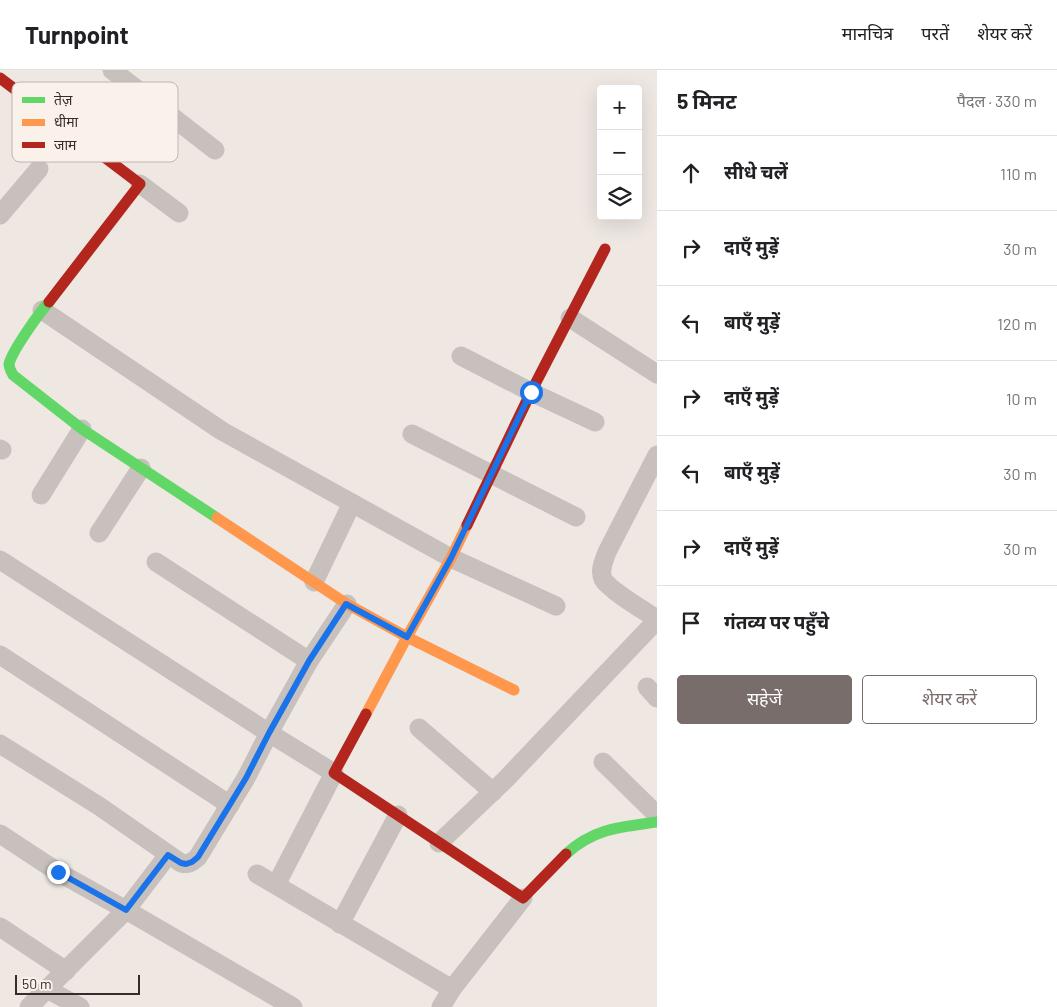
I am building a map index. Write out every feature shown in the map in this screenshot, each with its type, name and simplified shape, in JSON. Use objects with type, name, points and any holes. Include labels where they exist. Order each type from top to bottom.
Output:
[{"type":"street","points":[[112,70],[127,82]]},
{"type":"street","points":[[0,78],[12,87]]},
{"type":"street","points":[[178,121],[215,150]]},
{"type":"street","points":[[111,162],[179,213]]},
{"type":"street","points":[[0,215],[39,168]]},
{"type":"street","points":[[140,184],[42,310],[13,354],[9,365],[13,375],[82,429],[346,604],[407,637],[514,690]]},
{"type":"street","points":[[276,885],[334,773],[451,558],[531,392],[605,249]]},
{"type":"street","points":[[42,310],[222,431],[451,558],[556,606]]},
{"type":"street","points":[[570,318],[657,374]]},
{"type":"street","points":[[461,356],[595,422]]},
{"type":"street","points":[[41,495],[82,429]]},
{"type":"street","points":[[412,434],[576,517]]},
{"type":"street","points":[[439,842],[519,766],[657,620],[610,588],[603,578],[601,568],[607,552],[657,455]]},
{"type":"street","points":[[99,533],[142,468]]},
{"type":"street","points":[[314,582],[352,503]]},
{"type":"street","points":[[0,560],[334,773],[523,898]]},
{"type":"street","points":[[156,562],[309,661]]},
{"type":"street","points":[[0,744],[99,806],[181,863],[192,862],[198,857],[230,805],[309,661],[346,604]]},
{"type":"street","points":[[0,655],[230,805]]},
{"type":"street","points":[[419,728],[492,792]]},
{"type":"street","points":[[603,762],[657,815]]},
{"type":"street","points":[[340,924],[398,815]]},
{"type":"street","points":[[441,1007],[452,989],[523,898],[572,849],[591,836],[615,828],[657,822]]},
{"type":"street","points":[[0,834],[58,872],[294,1007]]},
{"type":"street","points":[[29,1007],[126,910],[168,855]]},
{"type":"street","points":[[257,874],[452,989]]},
{"type":"street","points":[[0,927],[66,971]]},
{"type":"street","points":[[47,989],[80,1007]]},
{"type":"traffic: fast","points":[[49,302],[26,332],[11,358],[9,365],[13,375],[82,429],[217,518]]},
{"type":"traffic: fast","points":[[566,854],[576,845],[608,830],[657,822]]},
{"type":"traffic: slow","points":[[217,518],[347,604],[407,637],[366,714]]},
{"type":"traffic: slow","points":[[467,525],[407,637],[514,690]]},
{"type":"traffic: jam","points":[[0,78],[12,87]]},
{"type":"traffic: jam","points":[[49,302],[140,184],[111,162]]},
{"type":"traffic: jam","points":[[467,525],[531,392],[605,249]]},
{"type":"traffic: jam","points":[[366,714],[334,773],[523,898],[566,854]]},
{"type":"route","points":[[58,872],[126,910],[168,855],[186,864],[198,857],[246,778],[309,661],[346,604],[407,637],[451,558],[531,392]]}]
